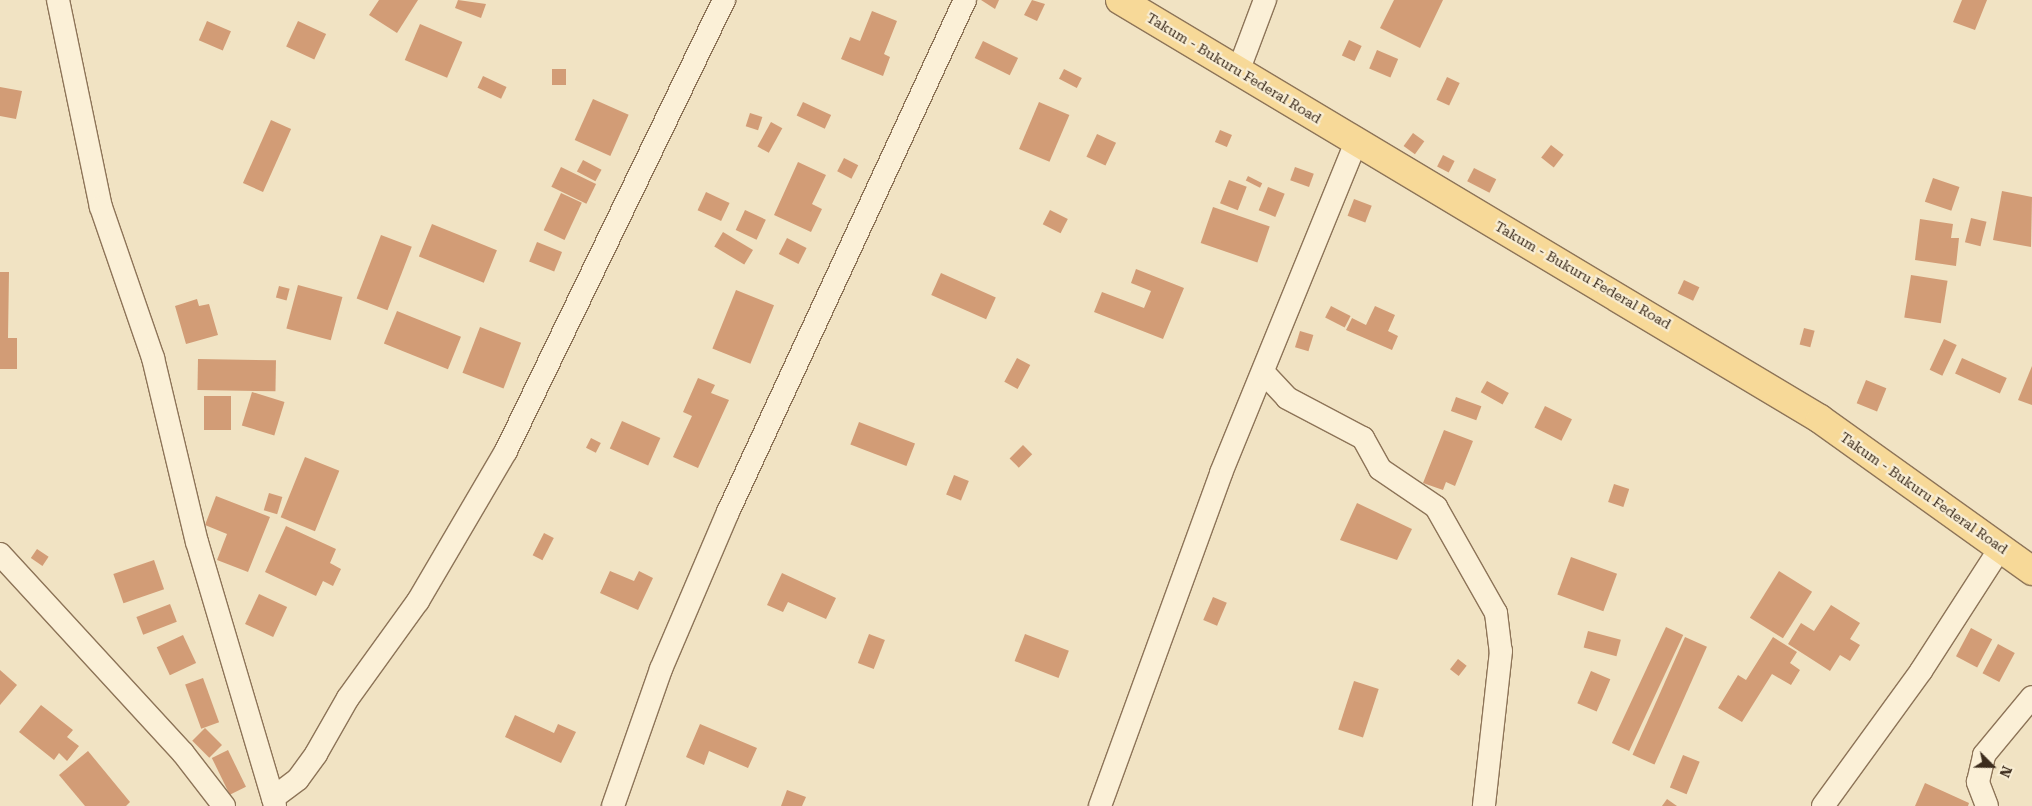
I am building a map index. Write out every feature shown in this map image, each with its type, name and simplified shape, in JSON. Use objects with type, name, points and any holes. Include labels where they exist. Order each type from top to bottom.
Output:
[{"type":"main road","name":"Takum - Bukuru Federal Road","points":[[1120,0],[1239,69],[1356,142],[1812,414],[2001,547],[2032,571]]},
{"type":"street","points":[[58,0],[102,208],[153,358],[200,551],[274,802],[298,779],[316,754],[348,698],[418,601],[506,451],[724,0]]},
{"type":"street","points":[[613,806],[661,669],[728,512],[965,0]]},
{"type":"street","points":[[1239,69],[1265,0]]},
{"type":"street","points":[[1100,806],[1263,372],[1356,142]]},
{"type":"street","points":[[1263,372],[1287,398],[1363,438],[1380,470],[1436,507],[1496,613],[1500,651],[1484,806]]},
{"type":"street","points":[[1823,806],[1921,670],[2001,547]]},
{"type":"street","points":[[0,554],[183,753],[224,806]]},
{"type":"street","points":[[1987,806],[1978,782],[1984,755],[2032,697]]},
{"type":"building","points":[[379,0],[418,0],[397,33],[369,15]]},
{"type":"building","points":[[458,0],[486,4],[481,18],[455,8]]},
{"type":"building","points":[[981,0],[999,0],[995,9]]},
{"type":"building","points":[[1032,0],[1045,4],[1037,21],[1024,15]]},
{"type":"building","points":[[1394,0],[1443,0],[1420,48],[1380,28]]},
{"type":"building","points":[[1962,0],[1987,0],[1975,30],[1953,22]]},
{"type":"building","points":[[872,11],[897,21],[884,54],[890,57],[883,76],[841,59],[850,37],[860,41]]},
{"type":"building","points":[[207,21],[231,31],[223,50],[199,40]]},
{"type":"building","points":[[298,21],[326,34],[314,59],[286,46]]},
{"type":"building","points":[[420,24],[462,42],[447,78],[405,60]]},
{"type":"building","points":[[1349,40],[1362,46],[1355,61],[1342,55]]},
{"type":"building","points":[[983,41],[1018,58],[1010,75],[975,58]]},
{"type":"building","points":[[1377,50],[1398,59],[1390,77],[1369,68]]},
{"type":"building","points":[[552,69],[566,69],[566,85],[552,85]]},
{"type":"building","points":[[1064,69],[1082,78],[1077,88],[1059,79]]},
{"type":"building","points":[[483,76],[507,87],[501,99],[478,88]]},
{"type":"building","points":[[1447,77],[1460,83],[1449,106],[1436,100]]},
{"type":"building","points":[[0,87],[22,91],[16,119],[0,116]]},
{"type":"building","points":[[593,99],[629,115],[610,156],[575,140]]},
{"type":"building","points":[[803,102],[831,115],[825,129],[797,116]]},
{"type":"building","points":[[1039,102],[1069,115],[1049,162],[1019,149]]},
{"type":"building","points":[[750,113],[762,117],[758,130],[746,126]]},
{"type":"building","points":[[271,120],[291,129],[263,192],[243,183]]},
{"type":"building","points":[[771,122],[782,128],[769,153],[757,146]]},
{"type":"building","points":[[1220,130],[1232,135],[1227,147],[1215,142]]},
{"type":"building","points":[[1413,133],[1424,141],[1415,154],[1404,146]]},
{"type":"building","points":[[1097,134],[1116,143],[1105,166],[1086,157]]},
{"type":"building","points":[[1551,145],[1564,155],[1554,167],[1541,158]]},
{"type":"building","points":[[1443,155],[1455,161],[1449,172],[1437,167]]},
{"type":"building","points":[[844,158],[858,165],[851,179],[837,171]]},
{"type":"building","points":[[583,160],[602,170],[595,181],[577,171]]},
{"type":"building","points":[[798,162],[826,175],[812,204],[822,209],[811,232],[774,215]]},
{"type":"building","points":[[561,167],[596,184],[586,204],[551,187]]},
{"type":"building","points":[[1295,167],[1314,174],[1309,187],[1290,180]]},
{"type":"building","points":[[1474,168],[1496,179],[1489,193],[1467,181]]},
{"type":"building","points":[[1248,176],[1262,183],[1260,188],[1246,180]]},
{"type":"building","points":[[1933,178],[1959,187],[1951,211],[1925,202]]},
{"type":"building","points":[[1229,180],[1247,187],[1238,210],[1220,203]]},
{"type":"building","points":[[1268,187],[1285,194],[1275,217],[1259,210]]},
{"type":"building","points":[[2002,191],[2032,197],[2031,247],[1993,240]]},
{"type":"building","points":[[706,192],[730,203],[721,221],[698,210]]},
{"type":"building","points":[[561,193],[582,203],[565,240],[544,230]]},
{"type":"building","points":[[1354,199],[1372,206],[1365,223],[1348,216]]},
{"type":"building","points":[[1213,207],[1270,227],[1257,262],[1201,243]]},
{"type":"building","points":[[745,210],[766,220],[757,240],[736,230]]},
{"type":"building","points":[[1050,210],[1068,219],[1061,233],[1043,224]]},
{"type":"building","points":[[1971,218],[1987,222],[1980,246],[1965,242]]},
{"type":"building","points":[[1920,219],[1953,224],[1951,238],[1959,238],[1956,266],[1915,260]]},
{"type":"building","points":[[432,224],[497,250],[484,283],[419,256]]},
{"type":"building","points":[[723,232],[753,250],[744,265],[714,247]]},
{"type":"building","points":[[381,235],[412,247],[387,310],[357,298]]},
{"type":"building","points":[[787,238],[807,248],[798,264],[779,254]]},
{"type":"building","points":[[537,242],[562,252],[554,272],[529,261]]},
{"type":"building","points":[[1136,269],[1184,288],[1163,339],[1094,312],[1102,292],[1144,308],[1151,291],[1131,283]]},
{"type":"building","points":[[0,272],[9,272],[8,338],[17,338],[17,369],[0,369]]},
{"type":"building","points":[[941,273],[996,297],[986,319],[931,295]]},
{"type":"building","points":[[1911,275],[1948,281],[1941,323],[1904,317]]},
{"type":"building","points":[[1684,280],[1699,287],[1693,301],[1678,294]]},
{"type":"building","points":[[298,285],[342,297],[331,340],[286,328]]},
{"type":"building","points":[[279,286],[290,289],[287,300],[276,298]]},
{"type":"building","points":[[736,290],[774,305],[750,364],[712,348]]},
{"type":"building","points":[[197,299],[199,306],[209,304],[218,335],[186,344],[175,306]]},
{"type":"building","points":[[1331,306],[1351,316],[1345,328],[1325,318]]},
{"type":"building","points":[[1375,306],[1395,315],[1388,331],[1398,336],[1392,350],[1346,330],[1352,318],[1366,325]]},
{"type":"building","points":[[397,311],[461,337],[448,369],[384,343]]},
{"type":"building","points":[[480,327],[521,343],[504,389],[462,373]]},
{"type":"building","points":[[1804,328],[1815,331],[1810,347],[1800,344]]},
{"type":"building","points":[[1300,331],[1313,335],[1308,351],[1295,347]]},
{"type":"building","points":[[1944,339],[1957,345],[1942,376],[1930,370]]},
{"type":"building","points":[[1017,358],[1030,365],[1018,389],[1004,382]]},
{"type":"building","points":[[1962,358],[2007,378],[2000,393],[1955,374]]},
{"type":"building","points":[[198,359],[276,360],[275,391],[197,390]]},
{"type":"building","points":[[2032,366],[2032,405],[2018,400]]},
{"type":"building","points":[[698,378],[715,385],[711,393],[729,400],[698,468],[673,457],[692,416],[683,412]]},
{"type":"building","points":[[1866,380],[1886,388],[1877,411],[1857,403]]},
{"type":"building","points":[[1487,381],[1509,393],[1503,404],[1481,392]]},
{"type":"building","points":[[252,392],[285,402],[274,435],[242,425]]},
{"type":"building","points":[[204,396],[231,396],[231,430],[204,430]]},
{"type":"building","points":[[1456,397],[1481,406],[1476,420],[1451,411]]},
{"type":"building","points":[[1545,406],[1572,419],[1561,441],[1534,428]]},
{"type":"building","points":[[622,421],[660,438],[648,465],[610,448]]},
{"type":"building","points":[[859,422],[915,444],[906,466],[850,444]]},
{"type":"building","points":[[1444,430],[1473,441],[1455,486],[1446,482],[1443,490],[1423,483]]},
{"type":"building","points":[[591,438],[601,443],[596,453],[586,448]]},
{"type":"building","points":[[1023,445],[1032,454],[1019,468],[1010,458]]},
{"type":"building","points":[[305,457],[339,471],[315,531],[281,517]]},
{"type":"building","points":[[954,475],[969,481],[961,500],[946,494]]},
{"type":"building","points":[[1614,484],[1629,489],[1623,507],[1608,502]]},
{"type":"building","points":[[269,493],[282,497],[277,514],[264,510]]},
{"type":"building","points":[[216,496],[270,517],[248,572],[217,560],[227,534],[205,525]]},
{"type":"building","points":[[1357,503],[1412,529],[1397,560],[1340,540]]},
{"type":"building","points":[[286,526],[336,549],[330,563],[341,569],[333,586],[323,581],[316,596],[265,572]]},
{"type":"building","points":[[544,533],[554,538],[542,560],[533,555]]},
{"type":"building","points":[[37,549],[49,557],[42,566],[31,558]]},
{"type":"building","points":[[1571,557],[1617,574],[1603,611],[1557,595]]},
{"type":"building","points":[[154,560],[164,589],[123,603],[113,574]]},
{"type":"building","points":[[610,571],[634,581],[639,571],[653,578],[638,610],[600,593]]},
{"type":"building","points":[[1779,571],[1812,592],[1783,638],[1750,618]]},
{"type":"building","points":[[782,573],[836,598],[826,619],[788,602],[783,612],[767,605]]},
{"type":"building","points":[[259,594],[287,607],[273,637],[245,624]]},
{"type":"building","points":[[1213,597],[1227,603],[1217,626],[1203,620]]},
{"type":"building","points":[[170,604],[177,622],[143,635],[136,617]]},
{"type":"building","points":[[1831,605],[1860,623],[1850,639],[1860,645],[1850,661],[1840,655],[1830,671],[1788,644],[1801,623],[1814,631]]},
{"type":"building","points":[[1666,627],[1683,635],[1629,751],[1612,743]]},
{"type":"building","points":[[1971,628],[1992,639],[1977,668],[1956,656]]},
{"type":"building","points":[[1588,631],[1621,640],[1616,656],[1584,647]]},
{"type":"building","points":[[869,634],[885,640],[874,669],[858,663]]},
{"type":"building","points":[[1025,634],[1069,651],[1058,678],[1015,661]]},
{"type":"building","points":[[183,635],[196,663],[170,675],[157,647]]},
{"type":"building","points":[[1685,637],[1707,647],[1654,765],[1633,755]]},
{"type":"building","points":[[1773,637],[1797,652],[1790,663],[1800,670],[1791,685],[1772,674],[1742,722],[1718,708],[1738,675],[1746,680]]},
{"type":"building","points":[[1998,644],[2015,653],[1999,682],[1983,673]]},
{"type":"building","points":[[1458,659],[1467,666],[1459,676],[1450,669]]},
{"type":"building","points":[[0,670],[17,685],[0,705]]},
{"type":"building","points":[[1591,671],[1610,679],[1597,711],[1577,703]]},
{"type":"building","points":[[203,678],[219,722],[201,729],[185,684]]},
{"type":"building","points":[[1354,681],[1379,689],[1363,738],[1338,730]]},
{"type":"building","points":[[41,705],[73,730],[67,737],[79,746],[67,761],[59,753],[54,760],[19,732]]},
{"type":"building","points":[[515,715],[554,733],[558,724],[576,732],[561,763],[505,737]]},
{"type":"building","points":[[700,724],[757,748],[748,768],[709,751],[704,765],[686,757]]},
{"type":"building","points":[[205,728],[222,745],[209,758],[192,741]]},
{"type":"building","points":[[228,750],[246,787],[230,795],[212,758]]},
{"type":"building","points":[[88,751],[130,802],[126,806],[85,806],[59,775]]},
{"type":"building","points":[[1683,755],[1700,762],[1687,794],[1670,787]]},
{"type":"building","points":[[1925,783],[1969,803],[1968,806],[1915,806]]},
{"type":"building","points":[[787,790],[806,797],[802,806],[781,806]]},
{"type":"building","points":[[1667,799],[1677,806],[1662,806]]}]
